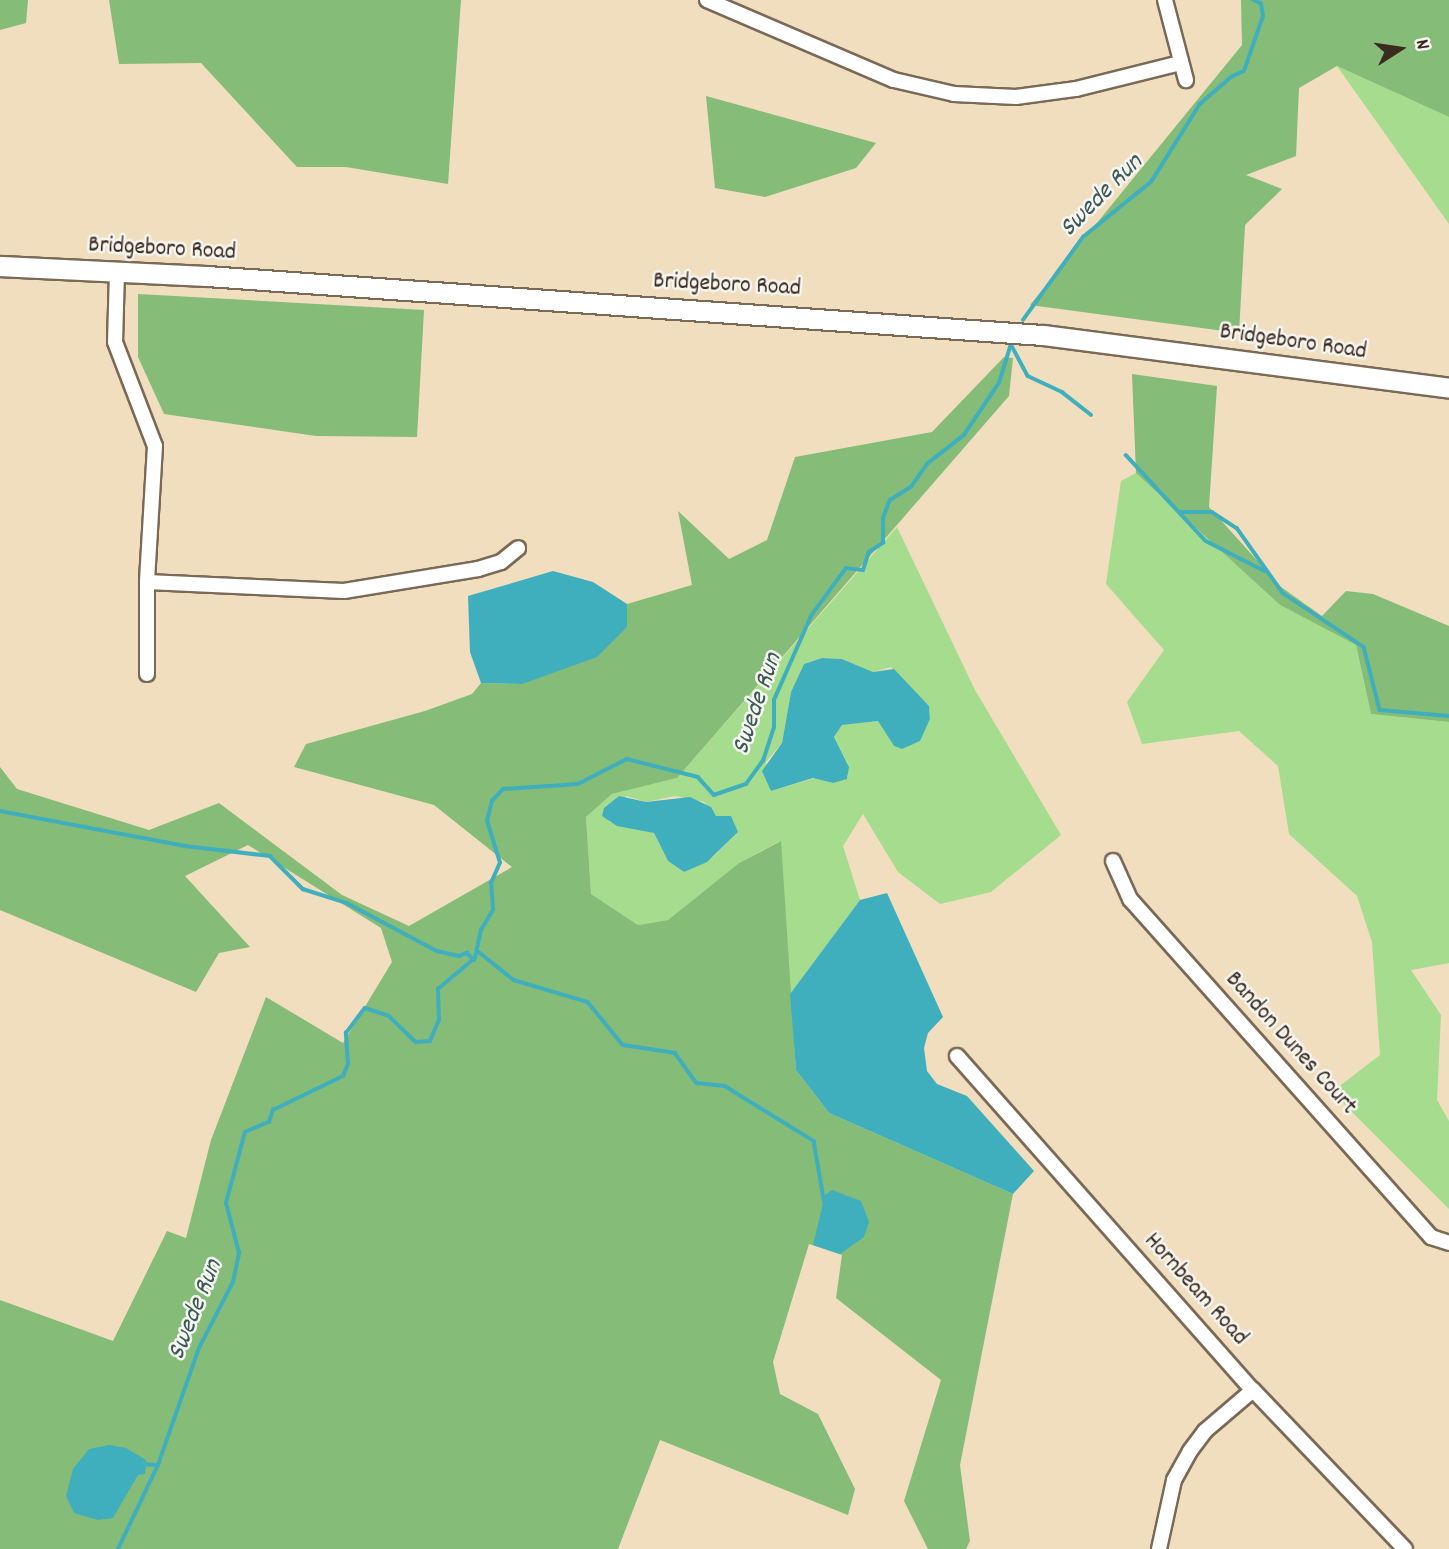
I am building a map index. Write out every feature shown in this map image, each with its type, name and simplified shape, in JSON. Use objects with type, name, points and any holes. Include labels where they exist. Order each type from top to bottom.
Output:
[{"type":"main road","name":"Bridgeboro Road","points":[[0,266],[117,271],[1043,335],[1449,388]]},
{"type":"street","points":[[707,0],[894,80],[954,94],[1016,97],[1076,89],[1180,62]]},
{"type":"street","points":[[1165,0],[1186,80]]},
{"type":"street","points":[[117,271],[115,342],[155,446],[147,582],[147,674]]},
{"type":"street","points":[[147,582],[344,591],[478,569],[501,562],[518,548]]},
{"type":"street","name":"Bandon Dunes Court","points":[[1113,861],[1130,899],[1431,1237],[1449,1243]]},
{"type":"street","name":"Hornbeam Road","points":[[957,1056],[1253,1390],[1405,1549]]},
{"type":"street","points":[[1158,1549],[1174,1480],[1190,1451],[1205,1432],[1253,1390]]},
{"type":"green space","points":[[0,0],[28,0],[26,23],[0,30]]},
{"type":"green space","points":[[109,0],[461,0],[448,184],[346,167],[297,167],[201,63],[119,64]]},
{"type":"green space","points":[[1241,0],[1449,0],[1449,117],[1337,66],[1299,88],[1296,156],[1246,175],[1282,189],[1245,225],[1239,333],[1030,305],[1242,45]]},
{"type":"green space","points":[[1337,66],[1449,117],[1449,224]]},
{"type":"green space","points":[[706,96],[876,143],[856,168],[765,197],[715,188]]},
{"type":"green space","points":[[138,294],[424,310],[417,437],[316,436],[164,414],[138,357]]},
{"type":"green space","points":[[1004,357],[1013,358],[1009,396],[677,778],[612,794],[586,817],[591,894],[638,925],[668,920],[739,863],[781,841],[796,1070],[829,1113],[1013,1194],[960,1465],[970,1541],[966,1549],[928,1549],[904,1501],[941,1380],[836,1298],[842,1255],[809,1244],[773,1362],[780,1394],[818,1414],[855,1489],[848,1515],[660,1440],[618,1549],[0,1549],[0,1300],[113,1341],[167,1231],[186,1238],[211,1140],[266,997],[343,1043],[392,962],[381,928],[248,845],[185,876],[250,947],[219,953],[196,992],[0,910],[0,767],[17,789],[149,830],[219,803],[342,895],[409,926],[512,867],[434,805],[294,767],[306,744],[425,711],[472,694],[481,683],[522,684],[627,627],[627,604],[692,585],[678,511],[729,559],[767,540],[795,457],[932,432]]},
{"type":"green space","points":[[1132,374],[1217,386],[1209,507],[1281,587],[1322,616],[1346,591],[1373,594],[1449,626],[1449,722],[1371,714],[1356,645],[1280,605],[1136,473]]},
{"type":"green space","points":[[1136,473],[1280,605],[1356,645],[1371,714],[1449,722],[1449,963],[1411,970],[1441,1015],[1437,1100],[1449,1121],[1449,1209],[1332,1092],[1380,1055],[1372,942],[1357,896],[1289,834],[1278,766],[1239,731],[1142,744],[1127,702],[1164,650],[1106,584],[1121,481]]},
{"type":"green space","points":[[897,527],[975,690],[1061,835],[991,892],[940,904],[898,872],[863,814],[843,846],[860,900],[790,994],[780,841],[739,863],[668,920],[638,925],[591,894],[586,817],[612,794],[677,778]],"holes":[[[822,658],[842,659],[873,672],[891,667],[929,706],[930,719],[919,741],[902,749],[894,746],[878,721],[842,725],[834,737],[848,764],[848,777],[833,783],[815,778],[771,791],[766,762],[782,743],[791,692],[804,664]],[[626,796],[646,802],[675,796],[704,802],[716,816],[728,816],[738,832],[713,857],[684,872],[668,861],[654,833],[609,822]]]},
{"type":"water","points":[[553,571],[593,582],[627,604],[627,627],[597,657],[522,684],[481,683],[470,652],[468,596]]},
{"type":"water","points":[[822,658],[842,659],[873,672],[894,669],[929,706],[930,719],[920,741],[902,749],[894,746],[878,721],[842,725],[834,737],[849,767],[847,779],[833,783],[813,778],[771,791],[762,771],[782,743],[791,692],[804,664]]},
{"type":"water","points":[[619,796],[646,802],[690,797],[711,807],[716,816],[731,816],[738,832],[707,862],[684,872],[668,861],[654,833],[617,826],[602,816],[604,808]]},
{"type":"water","points":[[887,893],[943,1017],[928,1033],[924,1048],[927,1071],[937,1084],[967,1096],[1034,1171],[1013,1194],[829,1113],[796,1070],[790,994],[860,900]]},
{"type":"water","points":[[832,1190],[861,1201],[869,1222],[864,1237],[840,1254],[813,1245],[825,1195]]},
{"type":"water","points":[[109,1445],[126,1448],[146,1460],[145,1474],[138,1475],[113,1518],[98,1520],[74,1513],[66,1496],[73,1469],[89,1449]]},
{"type":"waterway","name":"Swede Run","points":[[1023,320],[1083,237],[1151,182],[1200,104],[1231,77],[1244,71],[1263,16],[1261,4],[1253,0]]},
{"type":"waterway","points":[[1011,344],[1028,376],[1062,392],[1091,415]]},
{"type":"waterway","name":"Swede Run","points":[[118,1549],[158,1465],[199,1348],[233,1282],[239,1253],[226,1203],[245,1132],[269,1122],[273,1110],[343,1076],[348,1064],[346,1033],[365,1008],[389,1016],[416,1042],[430,1041],[439,1020],[438,989],[475,958],[481,930],[493,910],[491,883],[500,863],[487,821],[492,801],[503,789],[578,784],[627,759],[698,777],[714,795],[746,784],[763,761],[774,728],[774,700],[811,616],[846,568],[863,570],[869,552],[883,543],[883,518],[890,500],[911,487],[927,464],[964,435],[999,383],[1011,344]]},
{"type":"waterway","points":[[1126,455],[1206,541],[1265,571]]},
{"type":"waterway","points":[[1180,512],[1212,512],[1237,528],[1283,593],[1364,647],[1380,710],[1449,716]]},
{"type":"waterway","points":[[0,811],[185,846],[270,856],[303,889],[347,903],[437,951],[459,956],[467,953],[474,960]]},
{"type":"waterway","points":[[479,952],[514,980],[588,1002],[623,1045],[675,1053],[697,1083],[725,1086],[814,1141],[825,1205]]},
{"type":"waterway","points":[[142,1464],[158,1465]]}]
